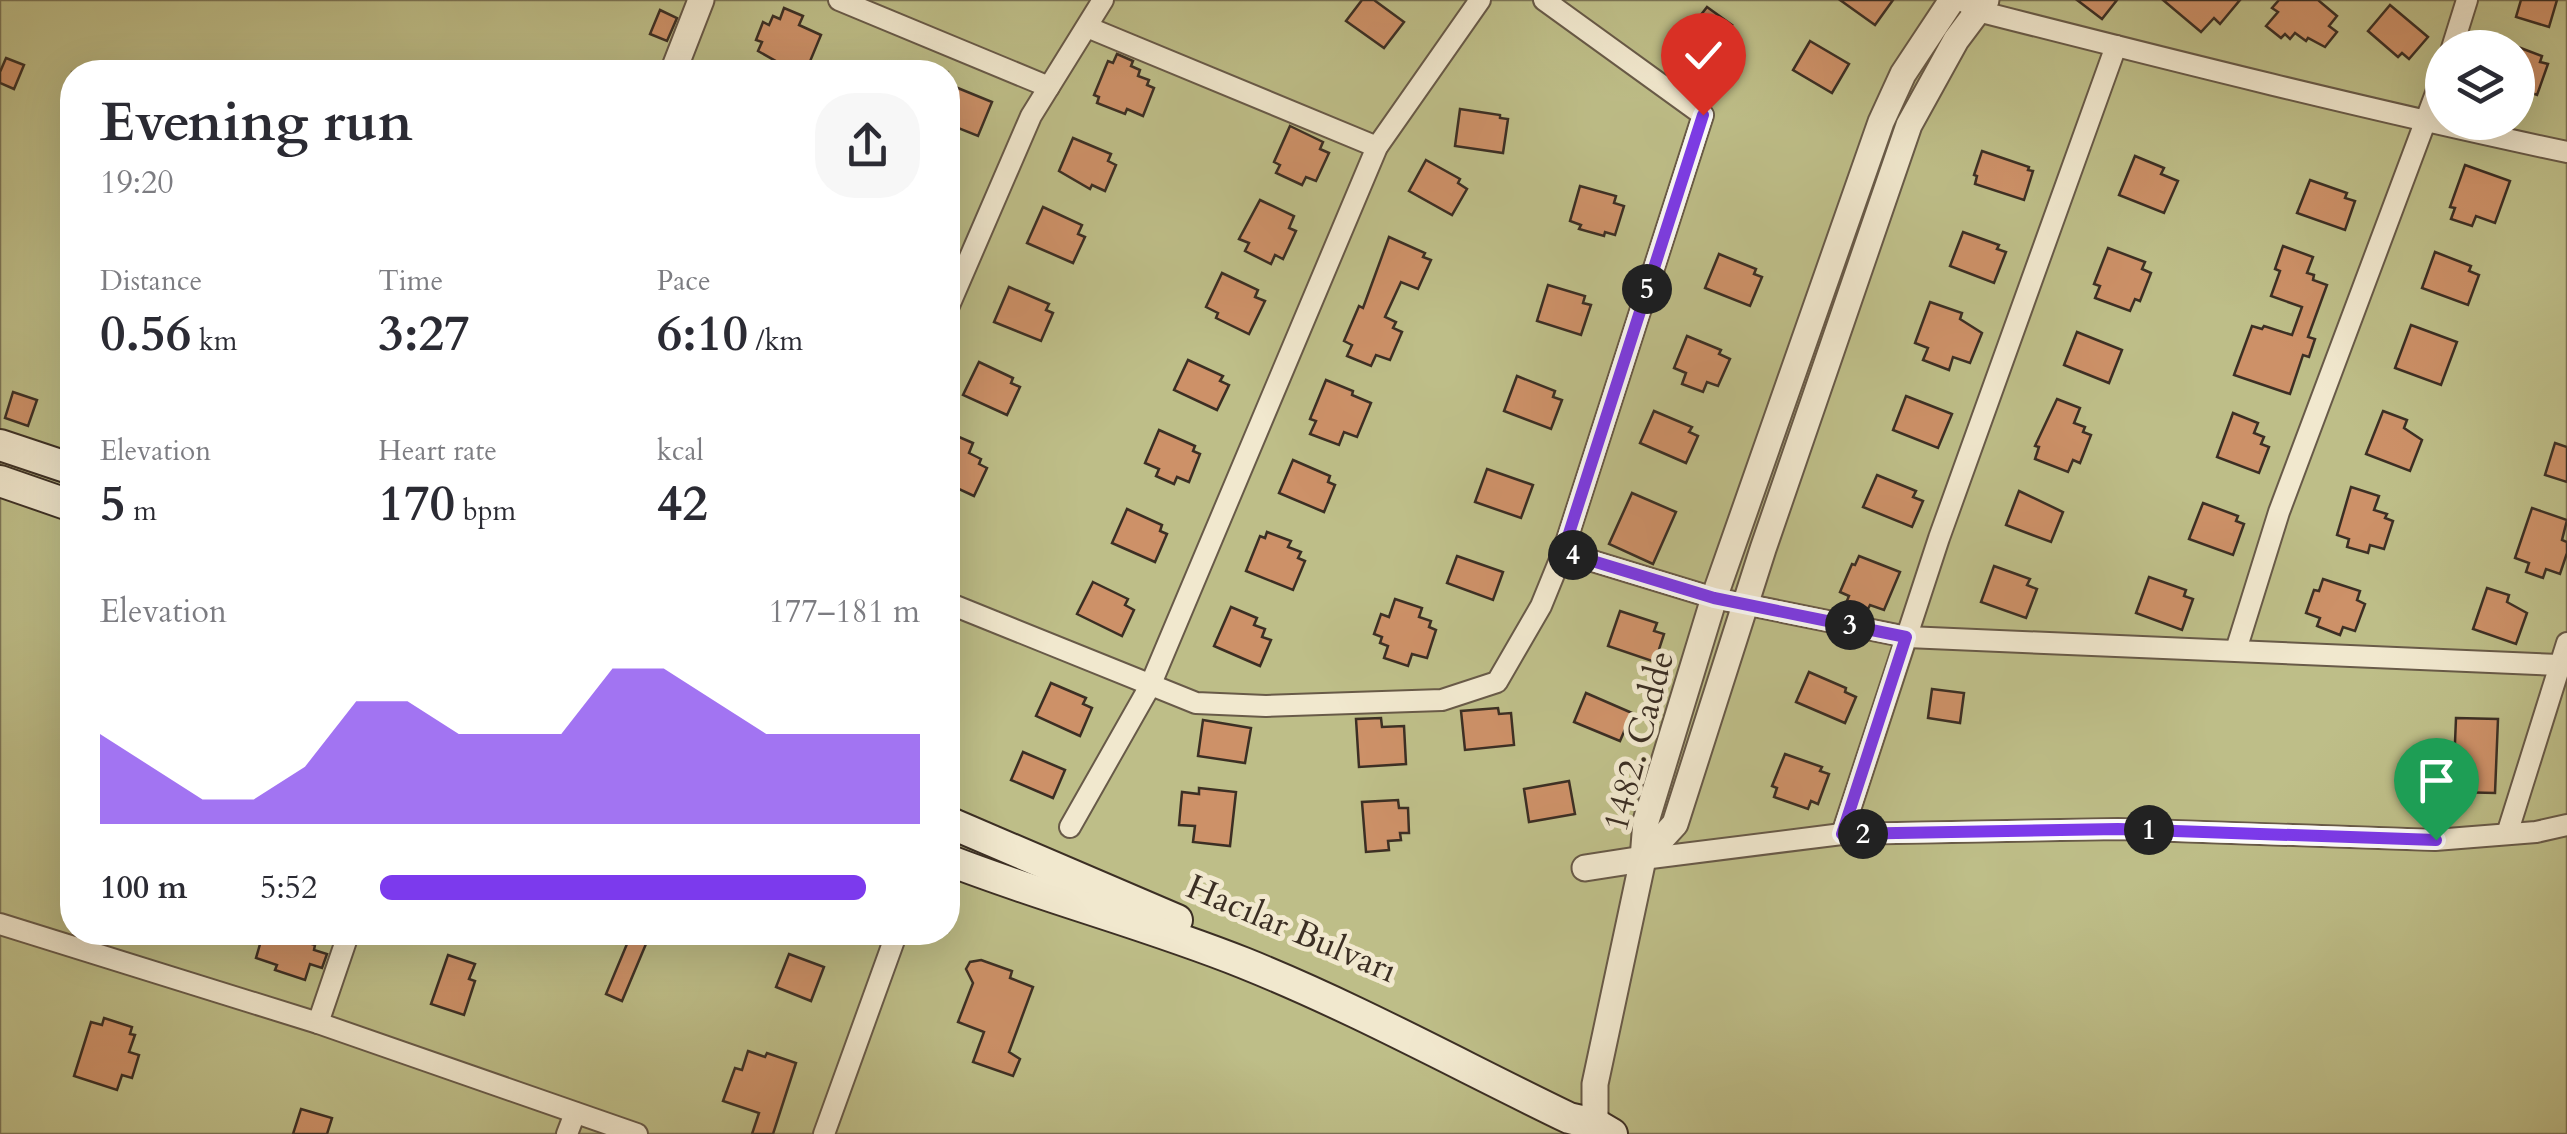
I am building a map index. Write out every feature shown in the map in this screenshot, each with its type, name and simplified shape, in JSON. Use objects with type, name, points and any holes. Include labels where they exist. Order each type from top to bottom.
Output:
[{"type":"main road","points":[[0,445],[60,465]]},
{"type":"main road","points":[[0,481],[60,502]]},
{"type":"main road","name":"Hacılar Bulvarı","points":[[960,827],[1381,1005],[1559,1094],[1576,1104],[1600,1131]]},
{"type":"main road","name":"Hacılar Bulvarı","points":[[960,865],[1242,962],[1354,1011],[1600,1131]]},
{"type":"street","points":[[678,60],[701,0]]},
{"type":"street","points":[[840,0],[1049,87]]},
{"type":"street","points":[[960,280],[1031,116],[1102,0]]},
{"type":"street","points":[[1070,827],[1150,686],[1377,147],[1480,0]]},
{"type":"street","points":[[960,609],[1196,703],[1266,706],[1442,700],[1497,682],[1541,606],[1563,552],[1703,115],[1544,0]]},
{"type":"street","name":"1482. Cadde","points":[[1643,859],[1646,821],[1714,598],[1880,122],[1903,74],[1952,0]]},
{"type":"street","points":[[2458,30],[2467,0]]},
{"type":"street","points":[[1976,4],[2116,46],[2425,122]]},
{"type":"street","name":"1482. Cadde","points":[[1643,859],[1675,824],[1909,125],[1976,4]]},
{"type":"street","points":[[1088,28],[1377,147]]},
{"type":"street","points":[[1842,834],[1939,538],[2116,46]]},
{"type":"street","points":[[2236,650],[2279,512],[2425,125]]},
{"type":"street","points":[[2511,140],[2567,152]]},
{"type":"street","points":[[1563,552],[1714,598],[1906,637],[2559,665]]},
{"type":"street","points":[[2507,834],[2567,644]]},
{"type":"street","points":[[1585,868],[1842,834],[2118,829],[2436,840],[2567,825]]},
{"type":"street","points":[[1600,1131],[1595,1084],[1643,859]]},
{"type":"street","points":[[0,924],[60,943]]},
{"type":"street","points":[[67,945],[318,1024],[637,1134]]},
{"type":"street","points":[[318,1024],[345,945]]},
{"type":"street","points":[[824,1134],[891,945]]},
{"type":"street","points":[[567,1134],[575,1112]]},
{"type":"green space","points":[[0,0],[2567,0],[2567,1134],[0,1134]]},
{"type":"building","points":[[1362,0],[1374,0],[1404,22],[1384,48],[1346,21]]},
{"type":"building","points":[[1840,0],[1893,0],[1875,25]]},
{"type":"building","points":[[2077,0],[2117,0],[2102,19]]},
{"type":"building","points":[[2163,0],[2240,0],[2220,24],[2214,18],[2201,32]]},
{"type":"building","points":[[2279,0],[2318,0],[2337,16],[2329,26],[2337,32],[2325,47],[2295,33],[2290,39],[2285,34],[2281,38],[2266,26],[2278,12],[2272,8]]},
{"type":"building","points":[[2521,0],[2557,0],[2549,27],[2516,17]]},
{"type":"building","points":[[2390,5],[2425,34],[2425,40],[2409,59],[2402,53],[2398,57],[2368,31]]},
{"type":"building","points":[[1707,7],[1732,25],[1726,33],[1739,43],[1720,68],[1706,63],[1697,76],[1670,55]]},
{"type":"building","points":[[784,8],[803,16],[799,25],[821,35],[811,60],[774,60],[758,51],[762,42],[756,40],[763,22],[769,25],[773,16],[780,19]]},
{"type":"building","points":[[660,10],[677,18],[667,41],[650,34]]},
{"type":"building","points":[[1810,41],[1849,64],[1832,93],[1793,70]]},
{"type":"building","points":[[2535,53],[2542,56],[2540,62],[2548,64],[2537,95]]},
{"type":"building","points":[[1117,54],[1133,61],[1131,66],[1140,70],[1138,76],[1149,80],[1147,85],[1154,88],[1143,116],[1097,103],[1099,97],[1094,95],[1108,61],[1113,63]]},
{"type":"building","points":[[6,58],[24,65],[14,89],[0,83]]},
{"type":"building","points":[[960,89],[992,102],[978,136],[960,129]]},
{"type":"building","points":[[1460,109],[1508,119],[1503,153],[1455,146]]},
{"type":"building","points":[[1290,126],[1323,142],[1320,149],[1329,153],[1316,181],[1306,177],[1302,185],[1276,173],[1280,165],[1274,162]]},
{"type":"building","points":[[1073,138],[1111,154],[1108,161],[1116,165],[1105,191],[1092,185],[1090,189],[1059,171]]},
{"type":"building","points":[[1982,151],[2033,171],[2024,200],[1975,184]]},
{"type":"building","points":[[2135,156],[2164,168],[2161,174],[2178,181],[2164,213],[2119,195]]},
{"type":"building","points":[[1426,160],[1460,179],[1458,183],[1467,189],[1452,215],[1409,191]]},
{"type":"building","points":[[2465,165],[2510,181],[2495,223],[2476,216],[2472,226],[2451,219],[2455,208],[2450,207]]},
{"type":"building","points":[[2310,180],[2347,193],[2345,198],[2355,201],[2345,230],[2297,213]]},
{"type":"building","points":[[1580,186],[1616,196],[1614,203],[1624,206],[1615,235],[1579,229],[1581,225],[1570,221]]},
{"type":"building","points":[[1260,200],[1294,216],[1289,228],[1296,231],[1283,259],[1275,255],[1271,264],[1245,251],[1249,243],[1239,239]]},
{"type":"building","points":[[1043,207],[1082,225],[1078,234],[1085,237],[1073,263],[1027,243]]},
{"type":"building","points":[[1963,232],[1999,245],[1997,249],[2006,252],[1994,283],[1950,266]]},
{"type":"building","points":[[1389,237],[1425,253],[1423,257],[1431,260],[1418,289],[1401,282],[1385,317],[1396,322],[1393,328],[1402,332],[1390,360],[1376,355],[1371,366],[1347,356],[1352,345],[1344,341],[1359,306],[1363,308]]},
{"type":"building","points":[[2283,246],[2313,257],[2307,273],[2327,285],[2308,337],[2315,339],[2309,357],[2303,355],[2290,394],[2234,375],[2252,326],[2292,335],[2302,307],[2271,296]]},
{"type":"building","points":[[2108,248],[2145,262],[2142,269],[2151,273],[2140,301],[2135,299],[2130,311],[2095,298],[2100,286],[2094,284]]},
{"type":"building","points":[[2435,252],[2471,266],[2469,271],[2479,275],[2468,305],[2422,288]]},
{"type":"building","points":[[1719,254],[1756,269],[1754,274],[1762,277],[1750,306],[1705,288]]},
{"type":"building","points":[[1222,273],[1258,290],[1255,297],[1265,301],[1249,334],[1216,318],[1218,313],[1206,307]]},
{"type":"building","points":[[1548,285],[1585,296],[1583,303],[1591,305],[1581,335],[1537,321]]},
{"type":"building","points":[[1009,287],[1049,304],[1046,310],[1053,313],[1041,341],[994,322]]},
{"type":"building","points":[[1930,302],[1962,313],[1960,319],[1982,333],[1970,363],[1953,357],[1949,370],[1923,360],[1928,348],[1915,343]]},
{"type":"building","points":[[2411,325],[2457,342],[2441,385],[2395,368]]},
{"type":"building","points":[[2077,332],[2122,350],[2109,383],[2064,365]]},
{"type":"building","points":[[1687,336],[1721,350],[1719,354],[1730,359],[1718,386],[1707,382],[1703,392],[1682,384],[1686,373],[1674,368]]},
{"type":"building","points":[[1188,360],[1223,376],[1220,381],[1229,385],[1217,410],[1174,390]]},
{"type":"building","points":[[979,362],[1013,378],[1011,383],[1020,387],[1007,415],[963,395]]},
{"type":"building","points":[[1517,376],[1555,391],[1553,397],[1562,400],[1551,429],[1504,411]]},
{"type":"building","points":[[1326,380],[1371,403],[1357,437],[1344,432],[1339,445],[1310,434],[1316,421],[1310,419]]},
{"type":"building","points":[[13,392],[37,400],[28,426],[5,418]]},
{"type":"building","points":[[1906,396],[1952,414],[1938,448],[1893,430]]},
{"type":"building","points":[[2057,399],[2080,408],[2074,423],[2085,427],[2083,432],[2091,435],[2080,463],[2073,460],[2068,472],[2035,459],[2039,447],[2035,446]]},
{"type":"building","points":[[1654,411],[1692,427],[1689,432],[1698,436],[1686,463],[1640,443]]},
{"type":"building","points":[[2383,411],[2407,420],[2404,428],[2422,440],[2410,471],[2366,454]]},
{"type":"building","points":[[2233,413],[2258,423],[2254,433],[2264,437],[2261,444],[2269,447],[2259,473],[2217,457]]},
{"type":"building","points":[[1159,430],[1195,446],[1193,451],[1200,454],[1189,482],[1177,477],[1174,484],[1156,476],[1159,469],[1145,463]]},
{"type":"building","points":[[960,437],[973,443],[969,453],[981,459],[979,464],[987,468],[974,496],[960,490]]},
{"type":"building","points":[[2555,443],[2567,447],[2567,482],[2545,475]]},
{"type":"building","points":[[1293,460],[1330,476],[1328,482],[1335,485],[1324,512],[1279,493]]},
{"type":"building","points":[[1487,469],[1533,485],[1521,518],[1475,502]]},
{"type":"building","points":[[1877,475],[1916,491],[1913,497],[1923,501],[1912,527],[1863,507]]},
{"type":"building","points":[[2351,487],[2379,496],[2374,510],[2387,514],[2385,518],[2393,521],[2384,549],[2370,545],[2368,553],[2347,547],[2349,539],[2337,535]]},
{"type":"building","points":[[2019,491],[2063,512],[2051,542],[2006,525]]},
{"type":"building","points":[[1632,493],[1676,512],[1653,564],[1609,544]]},
{"type":"building","points":[[2203,503],[2238,516],[2236,521],[2244,524],[2233,555],[2189,539]]},
{"type":"building","points":[[2532,508],[2567,520],[2562,540],[2567,542],[2567,553],[2560,574],[2546,569],[2543,578],[2526,572],[2529,563],[2515,558]]},
{"type":"building","points":[[1127,509],[1162,525],[1160,531],[1167,534],[1155,562],[1112,543]]},
{"type":"building","points":[[1267,532],[1291,541],[1288,547],[1301,552],[1298,558],[1305,561],[1293,590],[1246,571],[1260,536],[1265,538]]},
{"type":"building","points":[[1457,556],[1503,572],[1493,600],[1447,583]]},
{"type":"building","points":[[1859,556],[1900,572],[1884,610],[1870,605],[1867,611],[1846,603],[1849,596],[1840,592]]},
{"type":"building","points":[[1994,566],[2030,579],[2027,585],[2037,589],[2026,618],[1981,602]]},
{"type":"building","points":[[2149,577],[2186,590],[2184,596],[2193,599],[2182,630],[2136,613]]},
{"type":"building","points":[[2323,579],[2360,591],[2357,600],[2365,604],[2355,631],[2343,627],[2340,635],[2317,626],[2320,618],[2306,613],[2314,590],[2319,591]]},
{"type":"building","points":[[1093,582],[1128,599],[1125,605],[1134,610],[1122,636],[1077,614]]},
{"type":"building","points":[[2487,588],[2509,595],[2507,602],[2527,613],[2516,644],[2473,629]]},
{"type":"building","points":[[1395,599],[1422,608],[1419,617],[1431,621],[1429,627],[1436,630],[1427,658],[1412,654],[1408,666],[1384,658],[1388,646],[1374,634],[1381,614],[1389,617]]},
{"type":"building","points":[[1231,607],[1257,618],[1254,625],[1265,629],[1262,637],[1271,640],[1260,666],[1214,646]]},
{"type":"building","points":[[1620,611],[1657,623],[1654,631],[1664,634],[1655,662],[1608,646]]},
{"type":"building","points":[[1809,672],[1846,688],[1845,692],[1856,697],[1845,723],[1796,702]]},
{"type":"building","points":[[1051,683],[1086,698],[1083,704],[1092,708],[1080,736],[1036,716]]},
{"type":"building","points":[[1932,689],[1964,693],[1960,723],[1928,718]]},
{"type":"building","points":[[1586,693],[1632,713],[1620,741],[1574,722]]},
{"type":"building","points":[[1498,708],[1499,714],[1511,713],[1514,745],[1465,750],[1461,711]]},
{"type":"building","points":[[1381,718],[1382,727],[1404,726],[1406,764],[1359,767],[1356,719]]},
{"type":"building","points":[[2456,718],[2498,719],[2495,793],[2453,792]]},
{"type":"building","points":[[1203,720],[1251,728],[1245,763],[1198,756]]},
{"type":"building","points":[[1023,752],[1065,770],[1053,798],[1011,780]]},
{"type":"building","points":[[1785,754],[1822,767],[1820,771],[1829,774],[1818,804],[1811,801],[1808,809],[1774,797],[1777,788],[1772,786]]},
{"type":"building","points":[[1569,781],[1575,814],[1529,822],[1524,789]]},
{"type":"building","points":[[1199,788],[1236,792],[1230,846],[1193,842],[1195,826],[1179,825],[1182,792],[1199,794]]},
{"type":"building","points":[[1398,800],[1399,808],[1408,808],[1409,833],[1400,833],[1401,840],[1388,841],[1389,850],[1366,852],[1362,802]]},
{"type":"building","points":[[260,945],[315,945],[314,950],[327,954],[322,968],[310,964],[305,980],[275,970],[277,965],[256,958]]},
{"type":"building","points":[[627,945],[646,945],[622,1001],[606,994]]},
{"type":"building","points":[[789,954],[824,967],[811,1001],[776,987]]},
{"type":"building","points":[[448,955],[475,964],[469,979],[475,981],[464,1015],[431,1004]]},
{"type":"building","points":[[981,960],[1012,971],[1010,978],[1033,987],[1009,1052],[1020,1059],[1013,1076],[973,1062],[984,1032],[958,1022],[973,983],[966,969],[970,962]]},
{"type":"building","points":[[104,1018],[132,1027],[130,1034],[135,1035],[129,1052],[139,1055],[132,1078],[122,1075],[117,1090],[74,1076],[91,1022],[102,1025]]},
{"type":"building","points":[[748,1051],[796,1063],[773,1134],[752,1134],[759,1113],[723,1101],[735,1068],[742,1070]]},
{"type":"building","points":[[301,1109],[332,1118],[327,1134],[293,1134]]},
{"type":"route","points":[[1703,115],[1563,552],[1714,598],[1906,637],[1842,834],[2118,829],[2436,840]]}]
